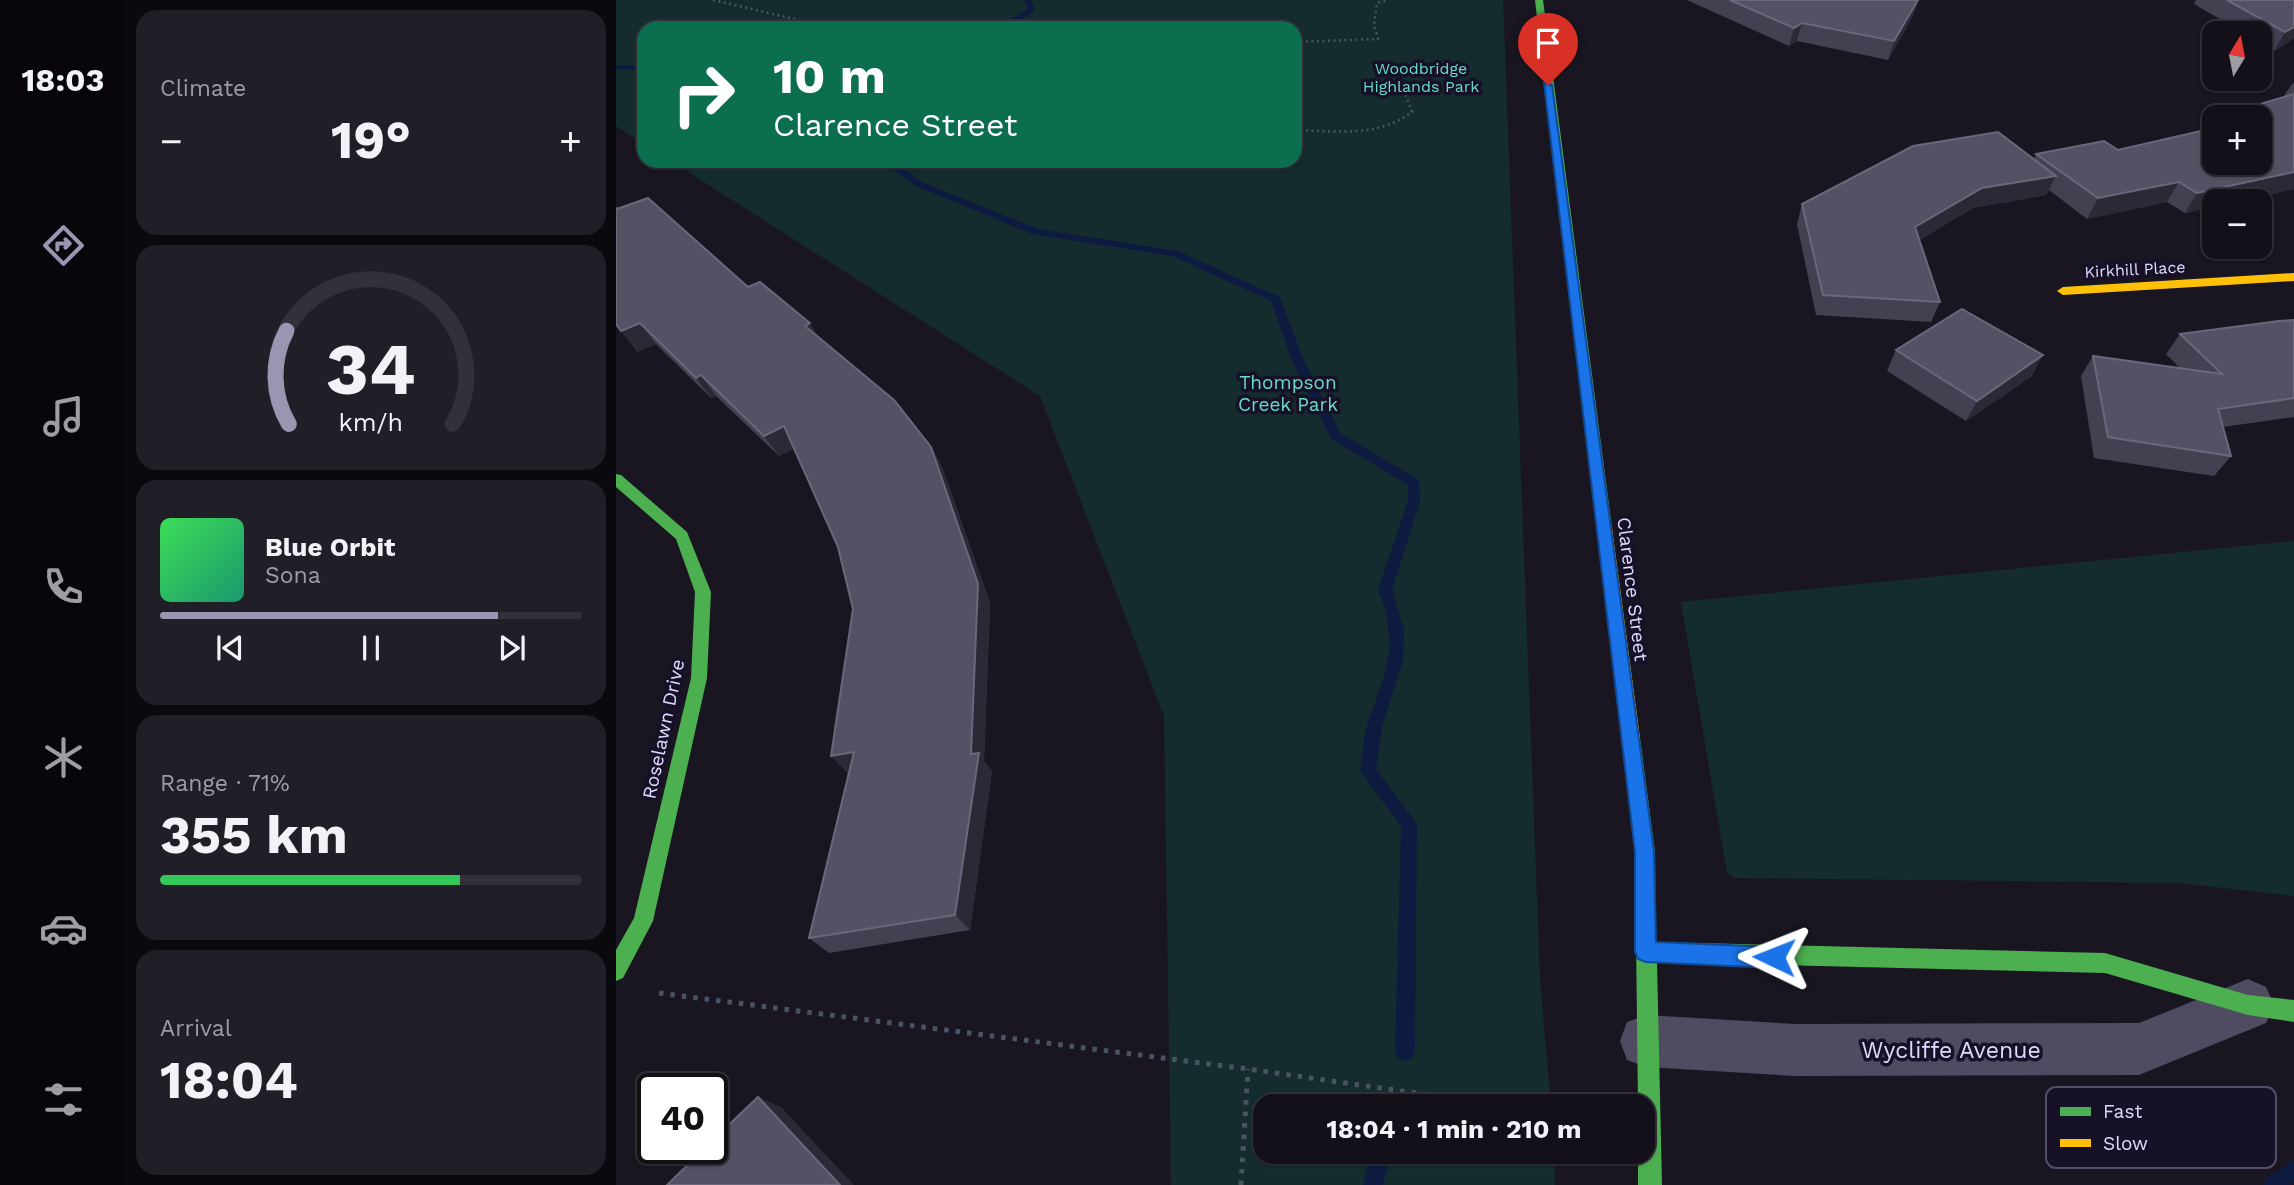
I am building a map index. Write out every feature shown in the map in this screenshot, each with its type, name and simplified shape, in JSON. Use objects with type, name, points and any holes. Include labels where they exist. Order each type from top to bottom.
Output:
[{"type":"street","name":"Clarence Street","points":[[1539,0],[1645,852],[1650,1185]]},
{"type":"street","name":"Kirkhill Place","points":[[2063,291],[2294,277]]},
{"type":"street","name":"Roselawn Drive","points":[[616,479],[682,536],[703,592],[699,678],[643,921],[616,971]]},
{"type":"street","name":"Wycliffe Avenue","points":[[1646,952],[2105,963],[2271,1008]]},
{"type":"street","name":"Wycliffe Avenue","points":[[1646,1041],[1795,1050],[2139,1049],[2271,1008]]},
{"type":"path","points":[[713,0],[803,21]]},
{"type":"path","points":[[1302,42],[1378,39],[1374,25],[1377,3],[1387,0]]},
{"type":"path","points":[[1302,130],[1382,130],[1404,120],[1412,112],[1399,76]]},
{"type":"path","points":[[655,993],[1422,1094]]},
{"type":"path","points":[[1241,1185],[1248,1069]]},
{"type":"green space","name":"Thompson Creek Park","points":[[616,0],[1503,0],[1540,979],[1550,1094],[1253,1094],[1253,1164],[1554,1164],[1555,1185],[1171,1185],[1164,716],[1040,396],[682,168],[1302,168],[1302,21],[637,21],[637,140],[616,126]]},
{"type":"green space","points":[[2294,541],[2294,896],[2179,883],[1734,878],[1727,873],[1681,602]]},
{"type":"building","points":[[1730,0],[1918,0],[1894,41],[1802,23],[1794,28]]},
{"type":"building","points":[[2227,0],[2294,0],[2294,27],[2285,32],[2272,25],[2272,21],[2265,21]]},
{"type":"building","points":[[2294,94],[2294,172],[2215,189],[2202,189],[2202,192],[2197,193],[2179,182],[2098,198],[2036,154],[2104,141],[2118,150],[2202,131],[2202,175],[2272,175],[2272,105],[2257,105]]},
{"type":"building","points":[[1998,132],[2056,176],[1982,188],[1915,227],[1940,302],[1823,295],[1802,204],[1913,146]]},
{"type":"building","points":[[648,198],[748,287],[760,282],[810,323],[805,326],[894,400],[931,447],[978,584],[971,754],[979,753],[955,915],[809,938],[854,752],[831,756],[853,609],[838,547],[784,426],[764,436],[701,375],[696,378],[640,323],[621,331],[616,324],[616,208]]},
{"type":"building","points":[[1962,309],[2043,355],[1977,401],[1896,350]]},
{"type":"building","points":[[2294,320],[2294,398],[2218,409],[2231,456],[2108,437],[2093,356],[2222,374],[2180,334]]},
{"type":"building","points":[[758,1097],[840,1185],[667,1185],[689,1164],[728,1164],[728,1126]]},
{"type":"waterway","points":[[1013,21],[1032,9],[1028,0]]},
{"type":"waterway","points":[[616,67],[637,68]]},
{"type":"waterway","points":[[897,168],[919,184],[1036,232],[1174,253],[1276,299],[1298,361],[1335,436],[1414,483],[1414,501],[1385,590],[1393,611],[1398,645],[1392,674],[1373,732],[1368,771],[1409,824],[1405,1051]]},
{"type":"waterway","points":[[1373,1185],[1378,1164]]},
{"type":"waterway","points":[[2273,1185],[2294,1170]]},
{"type":"traffic: fast","points":[[1539,0],[1605,528]]},
{"type":"traffic: fast","points":[[616,479],[682,536],[703,592],[699,678],[643,921],[616,971]]},
{"type":"traffic: fast","points":[[1631,738],[1645,852],[1650,1185]]},
{"type":"traffic: fast","points":[[1646,952],[2105,963],[2248,1005],[2294,1011]]},
{"type":"traffic: slow","points":[[2063,291],[2294,277]]},
{"type":"traffic: slow","points":[[1605,528],[1631,738]]},
{"type":"route","points":[[1548,85],[1645,852],[1646,952],[1774,957]]},
{"type":"park label","name":"Woodbridge Highlands Park","points":[[1421,77]]}]
